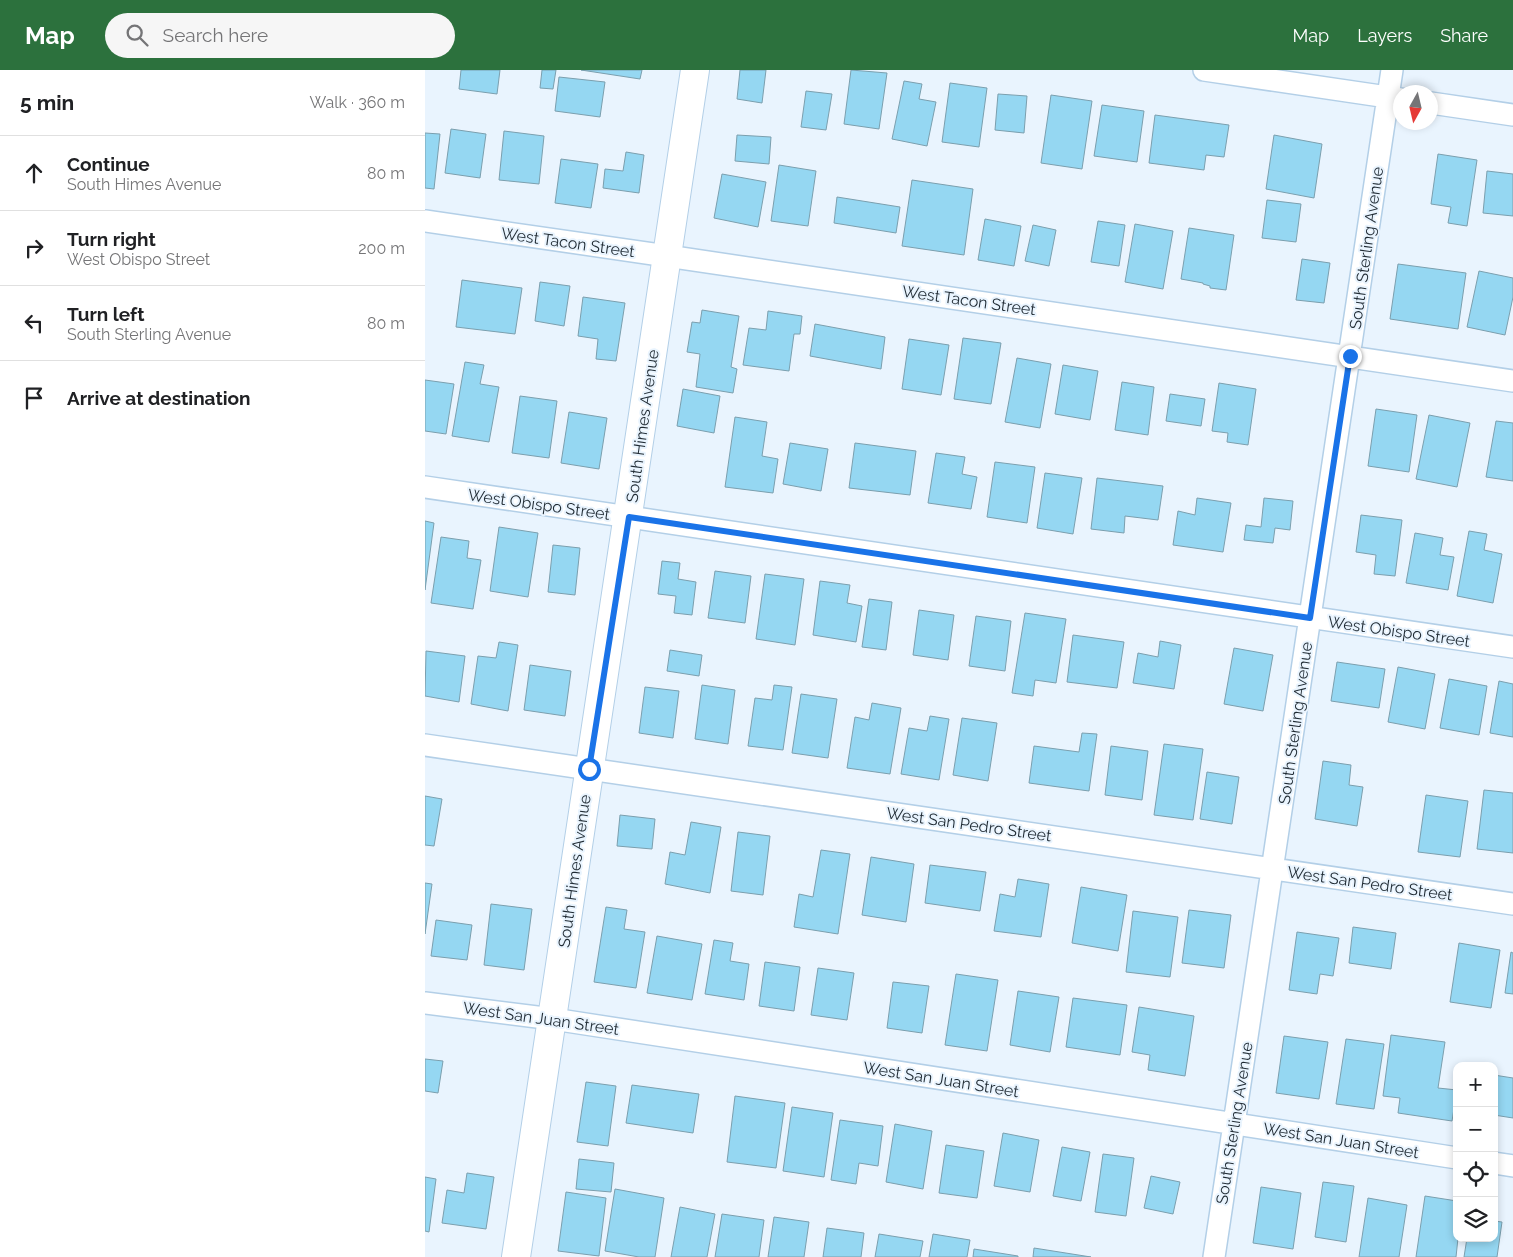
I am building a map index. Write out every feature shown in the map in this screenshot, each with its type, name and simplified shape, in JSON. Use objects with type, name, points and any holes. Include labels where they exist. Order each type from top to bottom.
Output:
[{"type":"street","name":"South Himes Avenue","points":[[516,1257],[695,70]]},
{"type":"street","points":[[1204,70],[1393,98]]},
{"type":"street","name":"South Sterling Avenue","points":[[1392,70],[1393,85]]},
{"type":"street","name":"South Sterling Avenue","points":[[1214,1257],[1350,356],[1393,104]]},
{"type":"street","points":[[1438,104],[1513,115]]},
{"type":"street","name":"West Tacon Street","points":[[425,221],[1513,381]]},
{"type":"street","name":"West Obispo Street","points":[[425,487],[1513,648]]},
{"type":"street","name":"West San Pedro Street","points":[[425,745],[1513,904]]},
{"type":"street","name":"West San Juan Street","points":[[425,1002],[553,1019],[1453,1157]]},
{"type":"street","points":[[1498,1164],[1513,1166]]},
{"type":"building","points":[[461,70],[500,70],[497,94],[459,89]]},
{"type":"building","points":[[542,70],[556,70],[553,89],[540,88]]},
{"type":"building","points":[[581,70],[642,70],[640,79]]},
{"type":"building","points":[[740,70],[766,70],[762,103],[737,99]]},
{"type":"building","points":[[851,70],[887,73],[879,129],[844,124]]},
{"type":"building","points":[[559,77],[605,82],[600,117],[555,111]]},
{"type":"building","points":[[904,81],[922,84],[919,99],[936,102],[927,146],[892,139]]},
{"type":"building","points":[[950,83],[987,88],[979,147],[942,142]]},
{"type":"building","points":[[806,91],[832,94],[826,130],[801,127]]},
{"type":"building","points":[[998,94],[1027,96],[1024,133],[995,130]]},
{"type":"building","points":[[1051,95],[1092,101],[1082,169],[1041,163]]},
{"type":"building","points":[[1102,105],[1144,111],[1137,162],[1094,156]]},
{"type":"building","points":[[1155,115],[1229,125],[1224,157],[1206,155],[1204,170],[1149,163]]},
{"type":"building","points":[[451,129],[486,134],[480,178],[445,173]]},
{"type":"building","points":[[504,131],[544,136],[539,184],[499,180]]},
{"type":"building","points":[[425,133],[440,134],[434,189],[425,188]]},
{"type":"building","points":[[737,135],[771,137],[769,164],[735,161]]},
{"type":"building","points":[[1274,135],[1322,144],[1314,198],[1266,189]]},
{"type":"building","points":[[626,152],[644,155],[639,193],[603,188],[605,169],[623,171]]},
{"type":"building","points":[[1438,154],[1477,160],[1467,226],[1448,223],[1451,207],[1431,204]]},
{"type":"building","points":[[561,159],[598,164],[591,208],[555,203]]},
{"type":"building","points":[[779,165],[816,171],[808,226],[771,221]]},
{"type":"building","points":[[1487,171],[1513,174],[1513,216],[1483,213]]},
{"type":"building","points":[[722,174],[766,182],[758,227],[714,218]]},
{"type":"building","points":[[912,180],[973,189],[964,255],[902,246]]},
{"type":"building","points":[[837,197],[900,207],[896,233],[834,223]]},
{"type":"building","points":[[1267,200],[1301,204],[1296,242],[1262,238]]},
{"type":"building","points":[[985,219],[1021,226],[1014,266],[978,260]]},
{"type":"building","points":[[1098,221],[1125,225],[1119,266],[1091,262]]},
{"type":"building","points":[[1135,224],[1173,231],[1163,289],[1125,282]]},
{"type":"building","points":[[1033,225],[1056,230],[1049,266],[1025,261]]},
{"type":"building","points":[[1189,228],[1234,235],[1226,290],[1210,288],[1210,286],[1203,283],[1181,279]]},
{"type":"building","points":[[1302,259],[1330,263],[1324,303],[1296,300]]},
{"type":"building","points":[[1398,264],[1466,273],[1458,329],[1390,319]]},
{"type":"building","points":[[1479,271],[1513,278],[1513,297],[1505,335],[1467,327]]},
{"type":"building","points":[[462,280],[522,288],[515,334],[456,327]]},
{"type":"building","points":[[540,282],[570,286],[564,326],[535,321]]},
{"type":"building","points":[[583,297],[625,303],[616,361],[596,359],[598,339],[578,336]]},
{"type":"building","points":[[702,310],[739,316],[731,367],[737,369],[733,393],[696,387],[700,354],[687,352],[692,322],[700,323]]},
{"type":"building","points":[[768,311],[802,316],[800,334],[794,334],[789,371],[743,365],[749,328],[766,330]]},
{"type":"building","points":[[815,324],[885,337],[881,369],[810,356]]},
{"type":"building","points":[[963,338],[1001,343],[991,404],[954,399]]},
{"type":"building","points":[[909,339],[949,345],[941,395],[902,389]]},
{"type":"building","points":[[1017,358],[1051,364],[1040,428],[1005,422]]},
{"type":"building","points":[[465,362],[484,365],[480,384],[499,387],[489,442],[452,436]]},
{"type":"building","points":[[1063,365],[1098,371],[1090,420],[1055,414]]},
{"type":"building","points":[[425,380],[454,384],[446,434],[425,431]]},
{"type":"building","points":[[1122,382],[1154,387],[1148,435],[1115,430]]},
{"type":"building","points":[[1219,383],[1256,389],[1248,445],[1227,442],[1228,433],[1212,431]]},
{"type":"building","points":[[683,389],[720,396],[714,433],[677,426]]},
{"type":"building","points":[[1170,394],[1205,399],[1201,426],[1166,421]]},
{"type":"building","points":[[520,396],[557,401],[549,458],[512,453]]},
{"type":"building","points":[[1376,409],[1417,415],[1409,472],[1368,466]]},
{"type":"building","points":[[569,412],[607,418],[599,469],[561,463]]},
{"type":"building","points":[[1429,415],[1470,423],[1457,487],[1416,479]]},
{"type":"building","points":[[735,417],[767,422],[762,456],[778,459],[773,493],[725,487]]},
{"type":"building","points":[[1496,421],[1513,423],[1513,481],[1486,477]]},
{"type":"building","points":[[790,443],[828,449],[821,491],[783,484]]},
{"type":"building","points":[[855,443],[916,451],[910,495],[849,488]]},
{"type":"building","points":[[936,453],[965,457],[962,474],[977,477],[971,509],[928,503]]},
{"type":"building","points":[[995,462],[1035,467],[1027,523],[987,517]]},
{"type":"building","points":[[1045,473],[1082,478],[1073,534],[1037,528]]},
{"type":"building","points":[[1097,478],[1163,486],[1158,520],[1125,516],[1124,533],[1091,529]]},
{"type":"building","points":[[1197,498],[1231,503],[1223,552],[1173,545],[1178,511],[1195,515]]},
{"type":"building","points":[[1264,498],[1293,501],[1290,530],[1275,528],[1273,543],[1244,540],[1246,525],[1261,527]]},
{"type":"building","points":[[1361,515],[1402,520],[1395,576],[1374,574],[1376,555],[1356,552]]},
{"type":"building","points":[[425,521],[434,523],[425,590]]},
{"type":"building","points":[[499,527],[538,533],[528,597],[490,591]]},
{"type":"building","points":[[1469,531],[1487,534],[1484,550],[1502,554],[1493,603],[1457,596]]},
{"type":"building","points":[[1415,533],[1443,538],[1440,555],[1454,557],[1448,590],[1406,583]]},
{"type":"building","points":[[441,537],[469,541],[467,558],[481,560],[473,609],[431,603]]},
{"type":"building","points":[[553,545],[580,548],[575,595],[548,592]]},
{"type":"building","points":[[662,561],[680,563],[678,579],[696,582],[692,615],[674,613],[676,596],[658,594]]},
{"type":"building","points":[[715,571],[751,576],[745,623],[708,618]]},
{"type":"building","points":[[765,574],[804,579],[795,645],[756,639]]},
{"type":"building","points":[[820,581],[850,585],[847,603],[862,606],[856,642],[813,635]]},
{"type":"building","points":[[869,599],[892,602],[886,650],[862,647]]},
{"type":"building","points":[[919,610],[954,615],[948,660],[913,655]]},
{"type":"building","points":[[1025,613],[1066,619],[1056,683],[1035,680],[1033,696],[1012,693]]},
{"type":"building","points":[[976,616],[1011,621],[1005,671],[969,666]]},
{"type":"building","points":[[1073,635],[1124,642],[1117,688],[1067,682]]},
{"type":"building","points":[[1160,641],[1181,645],[1174,689],[1133,683],[1138,653],[1158,657]]},
{"type":"building","points":[[499,642],[518,645],[508,711],[471,704],[478,656],[496,658]]},
{"type":"building","points":[[1234,648],[1273,655],[1263,711],[1224,704]]},
{"type":"building","points":[[670,650],[702,655],[699,676],[667,671]]},
{"type":"building","points":[[426,651],[465,656],[459,702],[425,696]]},
{"type":"building","points":[[1337,662],[1385,669],[1379,708],[1331,701]]},
{"type":"building","points":[[530,665],[571,671],[565,716],[524,710]]},
{"type":"building","points":[[1398,667],[1435,674],[1425,729],[1388,722]]},
{"type":"building","points":[[1449,679],[1487,686],[1479,735],[1440,728]]},
{"type":"building","points":[[1499,681],[1513,684],[1513,737],[1490,733]]},
{"type":"building","points":[[702,685],[735,690],[728,744],[695,739]]},
{"type":"building","points":[[774,685],[792,687],[783,750],[748,746],[755,698],[772,700]]},
{"type":"building","points":[[645,687],[679,691],[673,738],[639,733]]},
{"type":"building","points":[[801,694],[837,699],[828,758],[792,753]]},
{"type":"building","points":[[872,703],[901,708],[890,774],[847,768],[855,717],[869,720]]},
{"type":"building","points":[[930,716],[949,719],[939,780],[901,774],[909,728],[927,731]]},
{"type":"building","points":[[962,718],[997,723],[988,781],[953,775]]},
{"type":"building","points":[[1082,733],[1097,734],[1089,791],[1029,783],[1034,746],[1079,752]]},
{"type":"building","points":[[1164,744],[1203,749],[1193,820],[1154,815]]},
{"type":"building","points":[[1111,746],[1148,751],[1142,800],[1105,795]]},
{"type":"building","points":[[1323,761],[1351,765],[1349,785],[1363,787],[1357,826],[1315,819]]},
{"type":"building","points":[[1207,772],[1239,777],[1232,824],[1200,819]]},
{"type":"building","points":[[1484,790],[1513,793],[1513,853],[1477,849]]},
{"type":"building","points":[[1426,795],[1468,801],[1460,857],[1418,852]]},
{"type":"building","points":[[425,796],[442,799],[434,846],[425,845]]},
{"type":"building","points":[[620,815],[655,819],[652,849],[617,846]]},
{"type":"building","points":[[691,822],[721,827],[710,893],[665,884],[670,852],[685,855]]},
{"type":"building","points":[[738,832],[770,836],[763,895],[731,891]]},
{"type":"building","points":[[821,850],[850,854],[838,934],[794,927],[799,894],[813,897]]},
{"type":"building","points":[[871,857],[914,864],[906,922],[862,915]]},
{"type":"building","points":[[930,865],[986,872],[980,911],[925,903]]},
{"type":"building","points":[[1018,879],[1049,884],[1041,937],[994,931],[1000,894],[1015,897]]},
{"type":"building","points":[[425,883],[432,884],[425,934]]},
{"type":"building","points":[[1081,887],[1127,895],[1118,951],[1072,943]]},
{"type":"building","points":[[491,904],[532,909],[524,970],[484,965]]},
{"type":"building","points":[[606,907],[627,910],[624,929],[645,932],[636,988],[594,982]]},
{"type":"building","points":[[1189,910],[1231,915],[1224,968],[1182,963]]},
{"type":"building","points":[[1133,911],[1178,917],[1170,977],[1126,972]]},
{"type":"building","points":[[436,920],[472,925],[467,960],[431,956]]},
{"type":"building","points":[[1353,927],[1396,933],[1391,969],[1349,963]]},
{"type":"building","points":[[1297,932],[1339,938],[1333,976],[1320,974],[1317,994],[1289,990]]},
{"type":"building","points":[[657,936],[702,944],[692,1000],[647,993]]},
{"type":"building","points":[[714,940],[733,943],[730,961],[749,964],[744,1000],[705,994]]},
{"type":"building","points":[[1459,943],[1500,950],[1491,1008],[1450,1002]]},
{"type":"building","points":[[1511,952],[1513,953],[1513,994],[1505,993]]},
{"type":"building","points":[[765,962],[800,967],[794,1011],[759,1006]]},
{"type":"building","points":[[818,968],[854,973],[847,1020],[811,1015]]},
{"type":"building","points":[[956,974],[998,980],[987,1051],[945,1045]]},
{"type":"building","points":[[893,982],[929,986],[922,1033],[887,1028]]},
{"type":"building","points":[[1018,991],[1059,997],[1050,1052],[1010,1045]]},
{"type":"building","points":[[1073,998],[1127,1005],[1120,1055],[1066,1047]]},
{"type":"building","points":[[1139,1007],[1194,1016],[1185,1076],[1148,1070],[1150,1055],[1132,1052]]},
{"type":"building","points":[[1391,1035],[1445,1042],[1438,1088],[1453,1090],[1452,1121],[1398,1113],[1400,1098],[1383,1096]]},
{"type":"building","points":[[1284,1036],[1328,1042],[1319,1099],[1276,1093]]},
{"type":"building","points":[[1346,1039],[1384,1044],[1374,1109],[1336,1104]]},
{"type":"building","points":[[425,1059],[443,1061],[438,1093],[425,1091]]},
{"type":"building","points":[[1498,1076],[1513,1078],[1513,1118],[1498,1116]]},
{"type":"building","points":[[586,1082],[616,1086],[608,1146],[577,1142]]},
{"type":"building","points":[[632,1085],[699,1094],[693,1133],[626,1123]]},
{"type":"building","points":[[735,1096],[785,1103],[776,1168],[727,1162]]},
{"type":"building","points":[[792,1107],[833,1113],[824,1177],[783,1171]]},
{"type":"building","points":[[840,1120],[883,1126],[878,1166],[859,1163],[856,1184],[831,1180]]},
{"type":"building","points":[[895,1124],[932,1131],[923,1189],[886,1182]]},
{"type":"building","points":[[1003,1133],[1039,1140],[1030,1192],[994,1186]]},
{"type":"building","points":[[946,1145],[984,1151],[977,1198],[939,1193]]},
{"type":"building","points":[[1062,1147],[1090,1152],[1081,1201],[1053,1196]]},
{"type":"building","points":[[1103,1154],[1134,1158],[1126,1216],[1095,1212]]},
{"type":"building","points":[[579,1159],[614,1163],[611,1192],[576,1189]]},
{"type":"building","points":[[467,1173],[494,1177],[486,1229],[442,1223],[447,1190],[464,1193]]},
{"type":"building","points":[[1151,1176],[1180,1182],[1173,1214],[1144,1208]]},
{"type":"building","points":[[425,1177],[436,1179],[429,1232],[425,1231]]},
{"type":"building","points":[[1323,1182],[1354,1186],[1346,1242],[1315,1237]]},
{"type":"building","points":[[1261,1187],[1301,1193],[1293,1249],[1253,1243]]},
{"type":"building","points":[[615,1189],[664,1198],[655,1257],[639,1257],[605,1251]]},
{"type":"building","points":[[566,1192],[606,1198],[599,1256],[558,1251]]},
{"type":"building","points":[[1425,1196],[1453,1200],[1453,1242],[1458,1242],[1456,1257],[1416,1257]]},
{"type":"building","points":[[1368,1198],[1407,1205],[1399,1257],[1359,1257]]},
{"type":"building","points":[[680,1207],[715,1214],[707,1257],[671,1257]]},
{"type":"building","points":[[722,1214],[764,1220],[759,1257],[715,1257]]},
{"type":"building","points":[[774,1217],[809,1222],[804,1257],[768,1257]]},
{"type":"building","points":[[1498,1222],[1502,1222],[1497,1257],[1464,1257],[1466,1242],[1498,1242]]},
{"type":"building","points":[[827,1228],[864,1233],[861,1257],[823,1257]]},
{"type":"building","points":[[879,1234],[923,1241],[920,1257],[875,1257]]},
{"type":"building","points":[[933,1234],[970,1240],[967,1257],[929,1257]]},
{"type":"building","points":[[1034,1248],[1091,1257],[1033,1257]]},
{"type":"building","points":[[974,1249],[1018,1256],[1018,1257],[973,1257]]},
{"type":"route","points":[[589,769],[629,517],[1310,618],[1350,356]]}]
